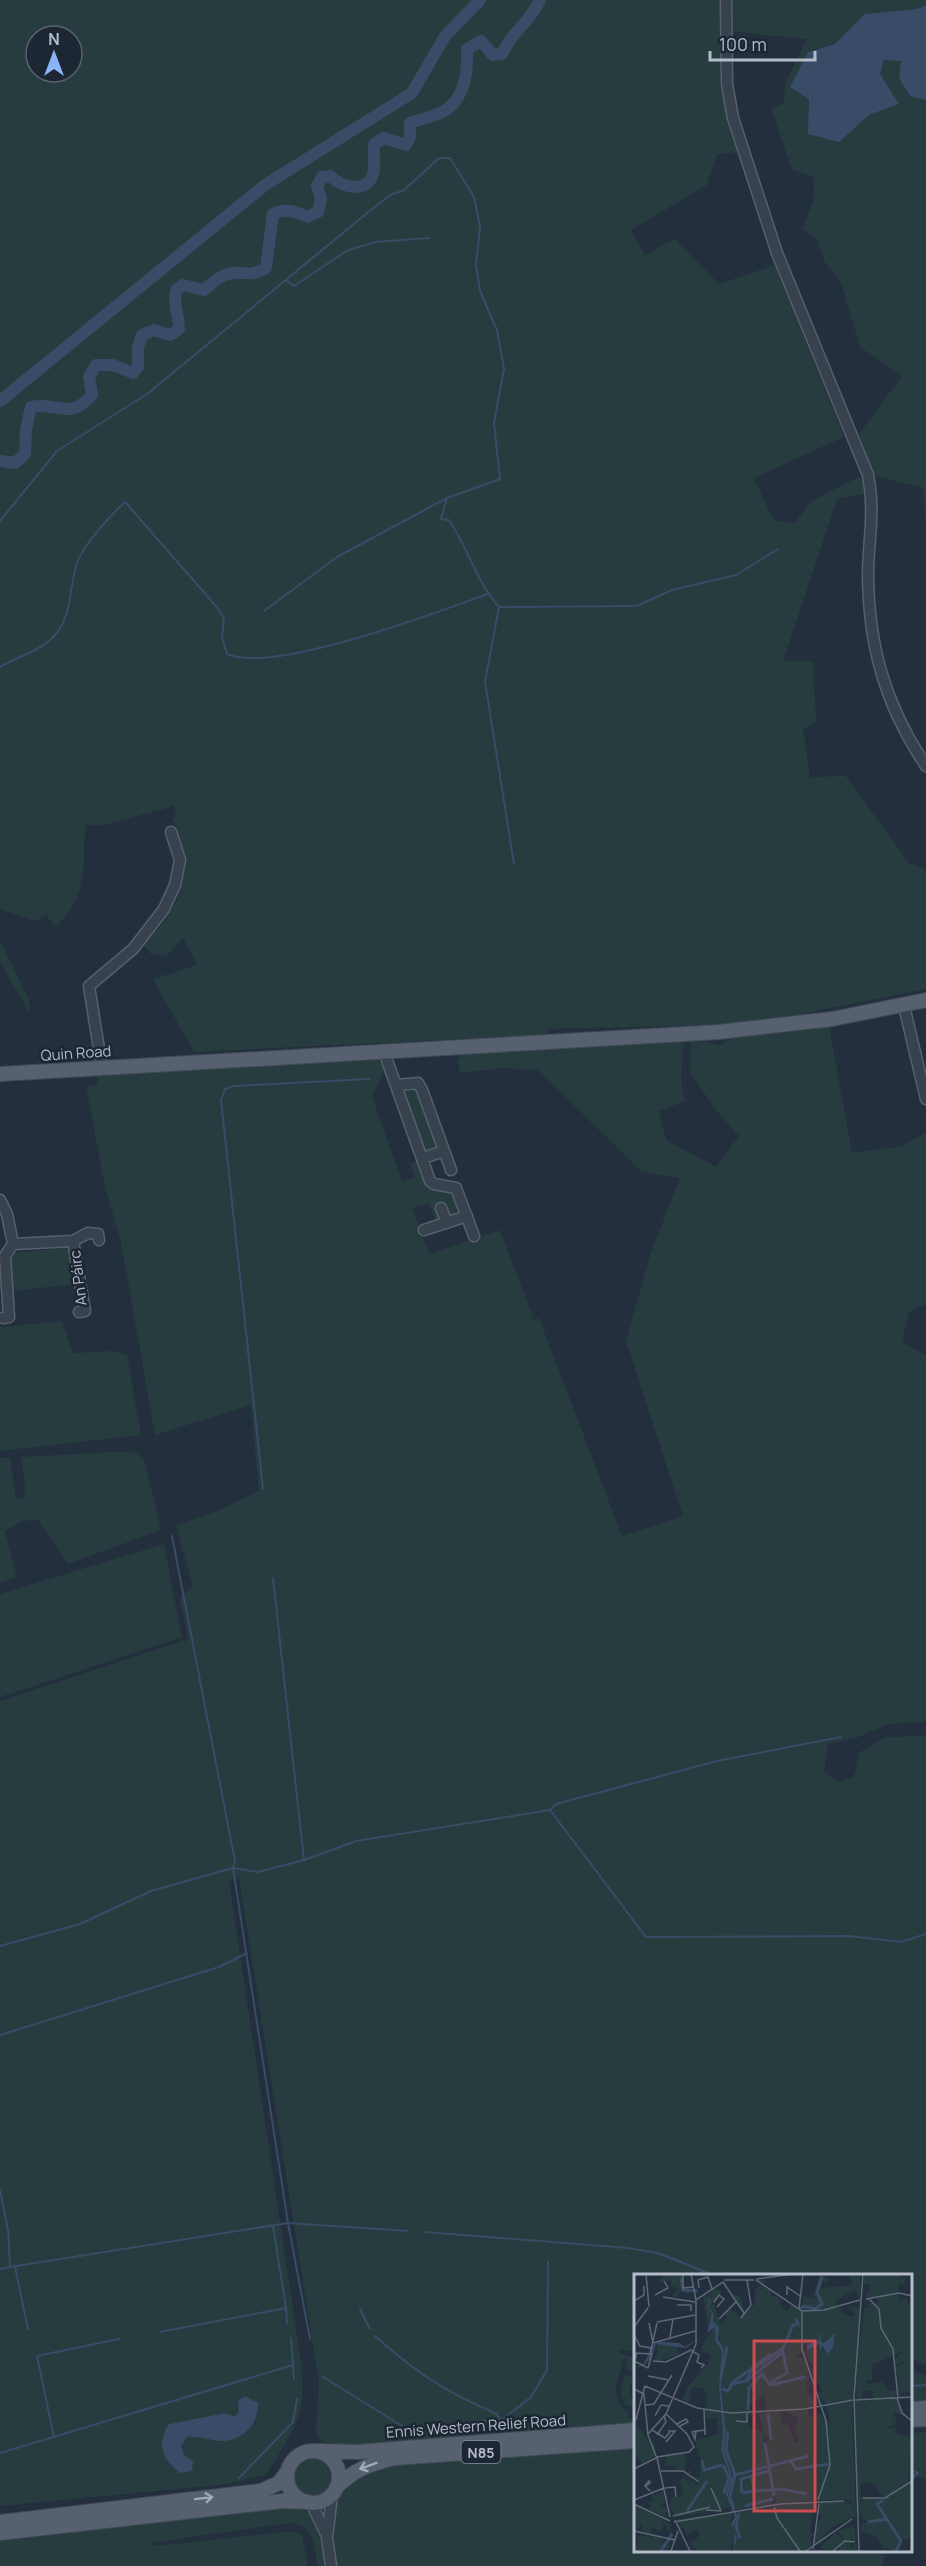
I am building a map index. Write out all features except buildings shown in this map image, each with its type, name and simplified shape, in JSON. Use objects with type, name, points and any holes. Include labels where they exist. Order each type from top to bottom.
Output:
[{"type":"main road","name":"Quin Road","points":[[0,1074],[782,1027],[904,1006],[926,1000]]},
{"type":"main road","points":[[911,2409],[926,2408]]},
{"type":"main road","points":[[911,2420],[926,2419]]},
{"type":"main road","name":"Ennis Western Relief Road","points":[[320,2451],[357,2452],[634,2430]]},
{"type":"main road","name":"Ennis Western Relief Road","points":[[334,2492],[350,2474],[369,2464],[395,2458],[634,2440]]},
{"type":"main road","points":[[320,2451],[333,2459],[337,2466],[339,2481],[334,2492]]},
{"type":"main road","name":"N85","points":[[0,2522],[261,2491],[279,2483],[295,2457],[302,2453],[320,2451]]},
{"type":"main road","points":[[287,2472],[289,2488],[300,2500],[309,2503]]},
{"type":"main road","name":"N85","points":[[0,2533],[283,2501],[309,2503],[334,2492]]},
{"type":"street","points":[[726,0],[726,73],[733,118],[777,253],[868,475],[873,502],[868,599],[873,639],[893,710],[926,766]]},
{"type":"street","points":[[102,1068],[89,986],[133,949],[164,909],[175,885],[180,860],[171,832]]},
{"type":"street","points":[[904,1006],[926,1100]]},
{"type":"street","points":[[384,1052],[430,1181],[434,1184],[456,1188],[474,1236]]},
{"type":"street","points":[[397,1085],[418,1083],[451,1170]]},
{"type":"street","points":[[429,1156],[444,1151]]},
{"type":"street","points":[[0,1200],[7,1214],[13,1244],[5,1256],[9,1317],[3,1318]]},
{"type":"street","points":[[441,1208],[447,1223]]},
{"type":"street","points":[[424,1230],[467,1216]]},
{"type":"street","name":"An Páirc","points":[[13,1244],[74,1241],[87,1233],[98,1234],[99,1240]]},
{"type":"street","name":"An Páirc","points":[[74,1241],[85,1311],[79,1311]]},
{"type":"street","points":[[327,2538],[334,2492]]},
{"type":"street","points":[[309,2503],[319,2515],[327,2538],[331,2566]]},
{"type":"green space","points":[[0,0],[926,0],[926,5],[916,9],[865,14],[835,44],[808,52],[809,99],[839,142],[869,115],[898,104],[880,74],[884,60],[901,61],[909,95],[926,100],[926,526],[923,488],[875,476],[859,434],[902,376],[860,347],[841,282],[824,261],[817,239],[803,229],[814,198],[814,177],[792,170],[771,108],[783,104],[786,82],[807,39],[728,31],[720,84],[741,152],[717,154],[707,185],[631,230],[645,255],[675,239],[719,284],[775,265],[844,437],[754,478],[774,521],[795,523],[810,502],[860,476],[865,494],[837,499],[783,661],[813,661],[816,723],[803,729],[810,778],[845,775],[909,863],[926,869],[926,989],[800,1014],[796,1019],[706,1025],[549,1029],[546,1035],[194,1052],[153,979],[197,965],[183,938],[166,956],[151,954],[143,945],[168,915],[181,887],[182,857],[173,819],[176,817],[173,804],[167,808],[105,825],[85,825],[82,880],[74,904],[56,927],[46,915],[35,921],[0,909]]},
{"type":"green space","points":[[0,940],[29,1000],[30,1014],[0,962]]},
{"type":"green space","points":[[829,1026],[852,1153],[902,1146],[926,1132],[926,1304],[909,1312],[902,1342],[926,1355],[926,1722],[889,1724],[856,1738],[828,1744],[824,1772],[837,1782],[854,1777],[860,1752],[885,1737],[926,1736],[926,2365],[911,2358],[911,2274],[634,2274],[634,2352],[620,2349],[619,2352],[634,2359],[634,2383],[630,2384],[630,2397],[634,2400],[634,2408],[627,2406],[621,2395],[624,2377],[631,2376],[632,2371],[626,2368],[627,2359],[624,2358],[615,2391],[621,2407],[629,2412],[628,2419],[634,2419],[634,2424],[351,2446],[322,2442],[316,2434],[319,2383],[239,1878],[229,1881],[301,2362],[302,2397],[296,2422],[266,2475],[220,2485],[0,2506],[0,1701],[188,1639],[180,1598],[193,1587],[176,1526],[217,1511],[259,1491],[251,1405],[155,1435],[121,1242],[105,1187],[86,1087],[98,1085],[97,1073],[377,1060],[385,1068],[372,1097],[402,1181],[415,1178],[410,1164],[417,1161],[430,1188],[453,1190],[459,1207],[456,1214],[439,1215],[436,1223],[429,1204],[412,1208],[429,1254],[500,1230],[533,1317],[530,1320],[539,1318],[622,1536],[683,1516],[626,1341],[650,1255],[680,1178],[642,1172],[538,1070],[503,1068],[460,1073],[458,1060],[465,1051],[684,1038],[681,1081],[685,1101],[659,1111],[666,1140],[716,1167],[739,1136],[716,1110],[690,1073],[691,1038],[720,1045],[741,1033]]},
{"type":"green space","points":[[416,1086],[437,1146],[425,1151],[404,1093],[407,1087]]},
{"type":"green space","points":[[66,1248],[70,1250],[76,1284],[13,1291],[10,1258],[12,1253]]},
{"type":"green space","points":[[62,1321],[73,1353],[114,1351],[127,1355],[141,1435],[0,1451],[0,1327]]},
{"type":"green space","points":[[133,1451],[144,1459],[161,1530],[68,1564],[38,1520],[23,1521],[5,1531],[17,1577],[0,1583],[0,1458],[10,1458],[16,1499],[24,1499],[25,1485],[21,1457]]},
{"type":"green space","points":[[164,1544],[182,1637],[0,1697],[0,1594]]},
{"type":"green space","points":[[911,2369],[926,2376],[926,2400],[911,2401]]},
{"type":"green space","points":[[926,2432],[926,2479],[913,2476],[911,2485],[911,2433]]},
{"type":"green space","points":[[634,2447],[634,2551],[894,2551],[884,2554],[882,2566],[335,2566],[330,2526],[331,2515],[339,2498],[360,2474],[392,2465]]},
{"type":"green space","points":[[313,2454],[328,2461],[335,2476],[328,2491],[313,2498],[298,2491],[291,2476],[298,2461]]},
{"type":"green space","points":[[288,2506],[300,2509],[316,2519],[322,2534],[327,2566],[317,2566],[313,2543],[308,2531],[297,2524],[288,2523],[150,2543],[155,2546],[294,2531],[302,2535],[308,2566],[0,2566],[0,2541]]},
{"type":"water","points":[[926,5],[926,100],[910,96],[899,78],[901,61],[884,60],[880,74],[899,104],[869,115],[839,142],[808,134],[809,99],[790,87],[808,52],[835,44],[865,14],[916,9]]},
{"type":"water","points":[[245,2396],[258,2403],[256,2418],[248,2430],[228,2441],[187,2437],[181,2446],[184,2455],[193,2461],[192,2471],[180,2473],[174,2468],[165,2457],[162,2445],[169,2424],[226,2413],[234,2417],[239,2412],[238,2400]]},
{"type":"waterway","points":[[0,401],[265,185],[412,93],[445,36],[480,0]]},
{"type":"waterway","points":[[0,461],[15,463],[25,454],[26,429],[31,407],[49,406],[69,409],[84,403],[92,395],[89,377],[96,365],[113,365],[133,373],[138,367],[138,347],[142,335],[154,330],[170,335],[179,329],[175,304],[177,289],[183,285],[204,290],[225,275],[252,273],[266,268],[273,214],[290,211],[307,217],[318,212],[321,198],[317,186],[322,177],[330,176],[352,187],[368,182],[374,170],[374,144],[384,138],[406,145],[410,137],[410,123],[446,110],[457,98],[466,74],[467,49],[481,41],[493,55],[502,54],[540,0]]},
{"type":"waterway","points":[[0,521],[57,451],[147,394],[377,205],[392,194],[403,191],[439,158],[450,158],[474,197],[480,227],[476,265],[480,291],[497,330],[504,369],[494,423],[500,479],[447,498],[337,557],[264,611]]},
{"type":"waterway","points":[[287,281],[294,286],[348,250],[376,242],[429,238]]},
{"type":"waterway","points":[[447,498],[441,519],[449,520],[484,586],[499,607],[637,606],[672,590],[736,575],[778,549]]},
{"type":"waterway","points":[[0,667],[37,649],[56,634],[65,617],[74,572],[80,556],[112,514],[125,502],[224,618],[222,638],[227,654],[250,658],[280,656],[316,649],[394,627],[488,594]]},
{"type":"waterway","points":[[499,607],[485,682],[514,864]]},
{"type":"waterway","points":[[263,1489],[221,1100],[225,1089],[233,1086],[369,1079]]},
{"type":"waterway","points":[[172,1536],[235,1861],[233,1868],[288,2223],[310,2339]]},
{"type":"waterway","points":[[273,1578],[304,1860]]},
{"type":"waterway","points":[[0,1946],[80,1924],[151,1891],[233,1868],[258,1872],[304,1860],[356,1841],[550,1810],[556,1804],[717,1761],[841,1737]]},
{"type":"waterway","points":[[550,1810],[646,1937],[849,1936],[901,1942],[926,1934]]},
{"type":"waterway","points":[[0,2035],[219,1967],[247,1953]]},
{"type":"waterway","points":[[0,2190],[8,2230],[10,2267],[0,2269]]},
{"type":"waterway","points":[[10,2267],[288,2223],[408,2231]]},
{"type":"waterway","points":[[273,2226],[286,2308]]},
{"type":"waterway","points":[[425,2232],[628,2248],[658,2253],[710,2274]]},
{"type":"waterway","points":[[323,2377],[407,2429],[503,2419],[531,2397],[547,2370],[548,2262]]},
{"type":"waterway","points":[[15,2267],[28,2329]]},
{"type":"waterway","points":[[160,2332],[286,2308],[287,2324]]},
{"type":"waterway","points":[[360,2309],[370,2329]]},
{"type":"waterway","points":[[375,2336],[432,2381],[497,2414],[500,2420]]},
{"type":"waterway","points":[[291,2338],[293,2365]]},
{"type":"waterway","points":[[54,2437],[37,2356],[119,2339]]},
{"type":"waterway","points":[[0,2453],[293,2365],[294,2379]]},
{"type":"waterway","points":[[911,2386],[926,2385]]},
{"type":"waterway","points":[[239,2478],[293,2422],[297,2399]]},
{"type":"waterway","points":[[911,2470],[918,2473],[911,2480]]}]
